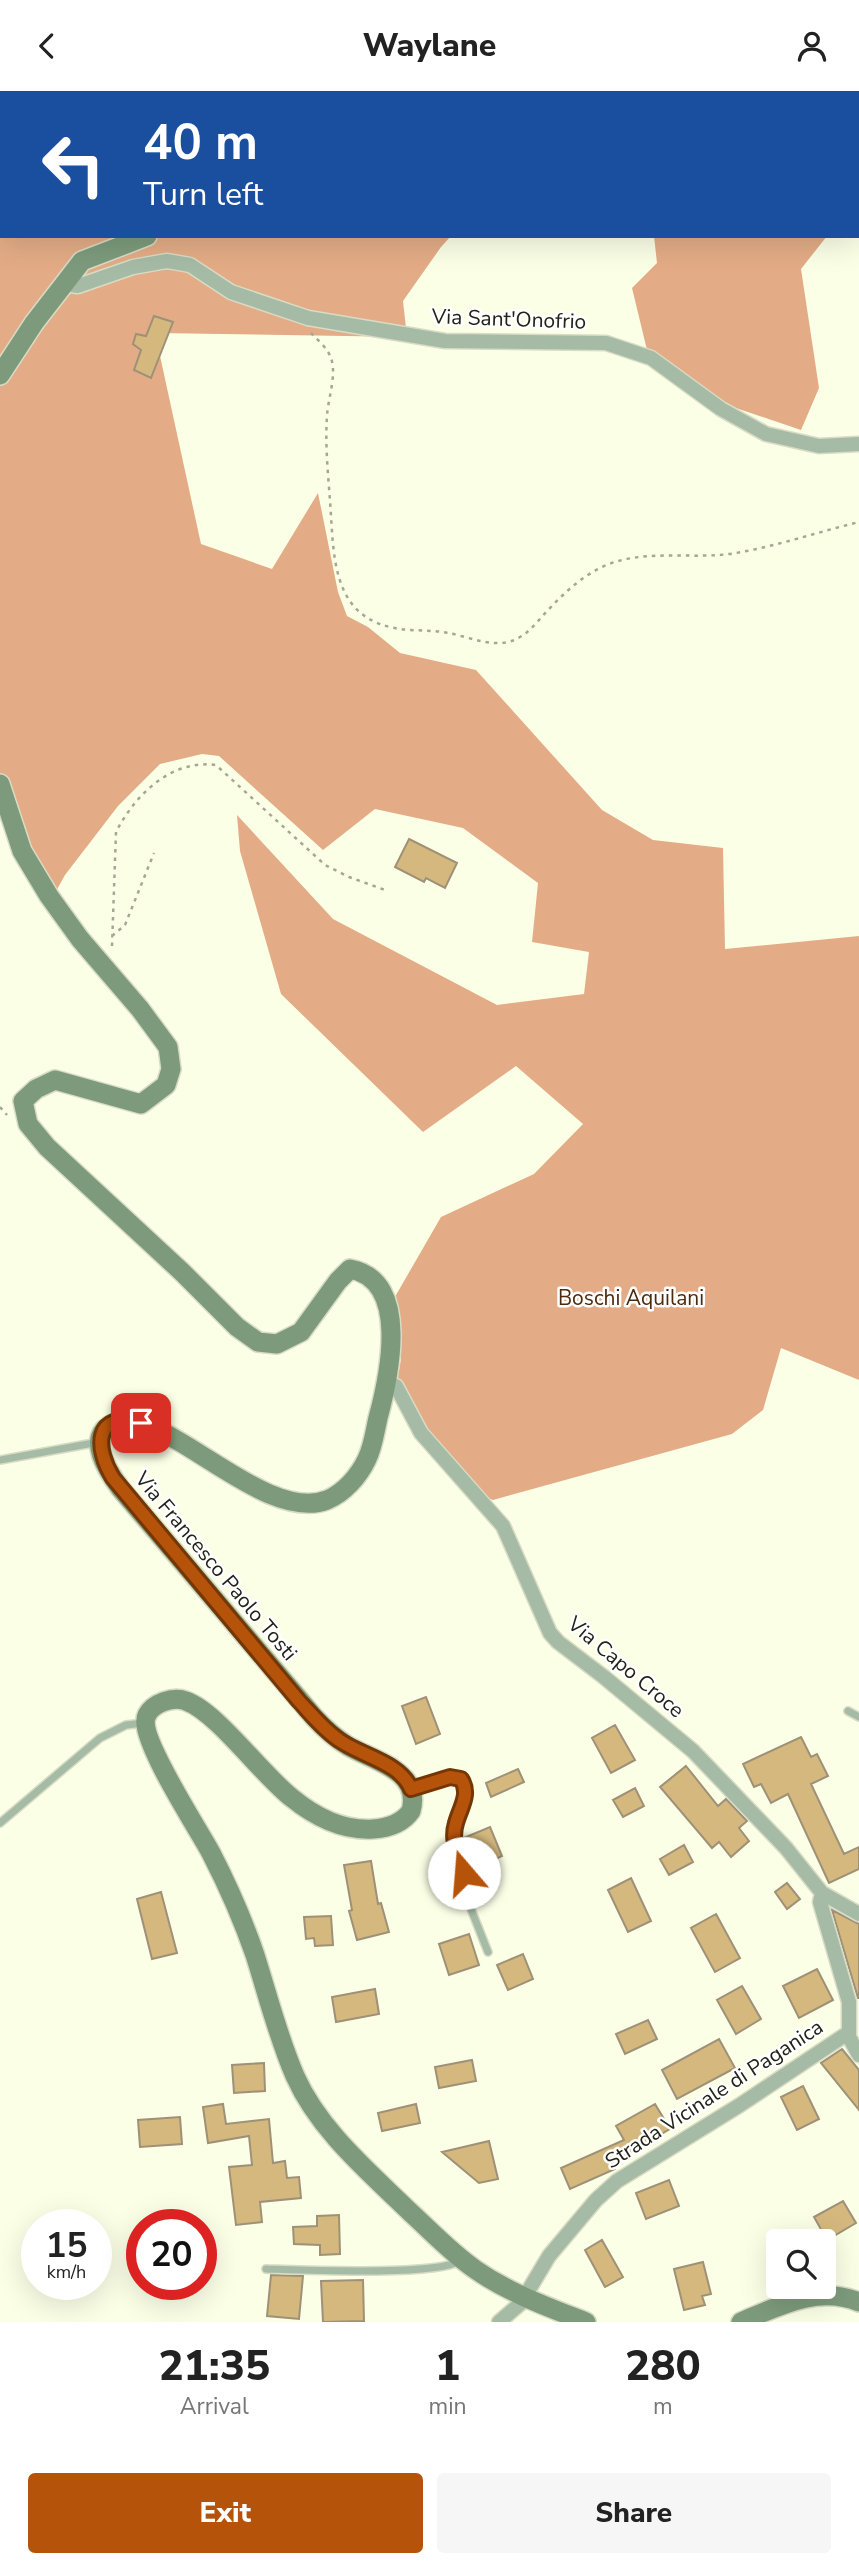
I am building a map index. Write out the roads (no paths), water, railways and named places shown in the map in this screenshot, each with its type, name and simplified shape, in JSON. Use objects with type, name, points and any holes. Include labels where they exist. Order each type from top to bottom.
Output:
[{"type":"main road","points":[[0,375],[34,323],[82,261],[142,238]]},
{"type":"main road","points":[[0,784],[22,851],[49,896],[168,1047],[171,1069],[166,1085],[141,1104],[55,1080],[36,1089],[23,1101],[28,1124],[47,1147],[182,1272],[237,1327],[258,1342],[277,1344],[301,1332],[338,1281],[351,1269],[365,1272],[381,1289],[392,1325],[387,1384],[368,1458],[356,1477],[342,1491],[326,1500],[294,1503],[274,1495],[218,1467],[159,1431],[136,1422],[125,1421],[108,1427],[100,1442]]},
{"type":"main road","name":"Via Francesco Paolo Tosti","points":[[100,1442],[104,1461],[120,1488],[306,1709],[344,1744],[397,1771],[407,1780],[411,1789]]},
{"type":"main road","points":[[411,1789],[411,1811],[397,1823],[369,1830],[342,1826],[319,1816],[292,1798],[208,1716],[189,1703],[178,1699],[160,1704],[149,1712],[144,1723],[146,1735],[159,1761],[201,1834],[232,1896],[254,1952],[285,2052],[301,2089],[318,2115],[360,2163],[461,2259],[486,2277],[524,2298],[586,2322]]},
{"type":"main road","points":[[741,2322],[809,2297],[840,2296],[859,2302]]},
{"type":"street","name":"Via Sant'Onofrio","points":[[65,283],[78,286],[133,267],[167,261],[190,265],[231,292],[308,318],[445,341],[606,342],[651,358],[721,409],[766,434],[819,446],[859,444]]},
{"type":"street","name":"Via Capo Croce","points":[[387,1384],[396,1386],[421,1433],[503,1526],[550,1633],[558,1642],[692,1751],[786,1847],[822,1893],[859,1914]]},
{"type":"street","points":[[822,1893],[820,1902],[855,2006],[848,2033],[859,2055]]},
{"type":"street","name":"Strada Vicinale di Paganica","points":[[499,2322],[524,2298],[549,2256],[596,2200],[617,2181],[759,2093],[848,2033]]},
{"type":"lane","points":[[0,1460],[100,1442]]},
{"type":"lane","points":[[848,1711],[859,1717]]},
{"type":"lane","points":[[0,1823],[100,1738],[127,1725],[144,1723]]},
{"type":"lane","points":[[411,1789],[454,1777],[464,1784],[465,1797],[456,1823],[454,1840],[464,1873],[465,1894],[488,1952]]},
{"type":"lane","points":[[266,2269],[445,2267],[461,2259]]},
{"type":"park label","name":"Boschi Aquilani","points":[[631,1298]]}]
